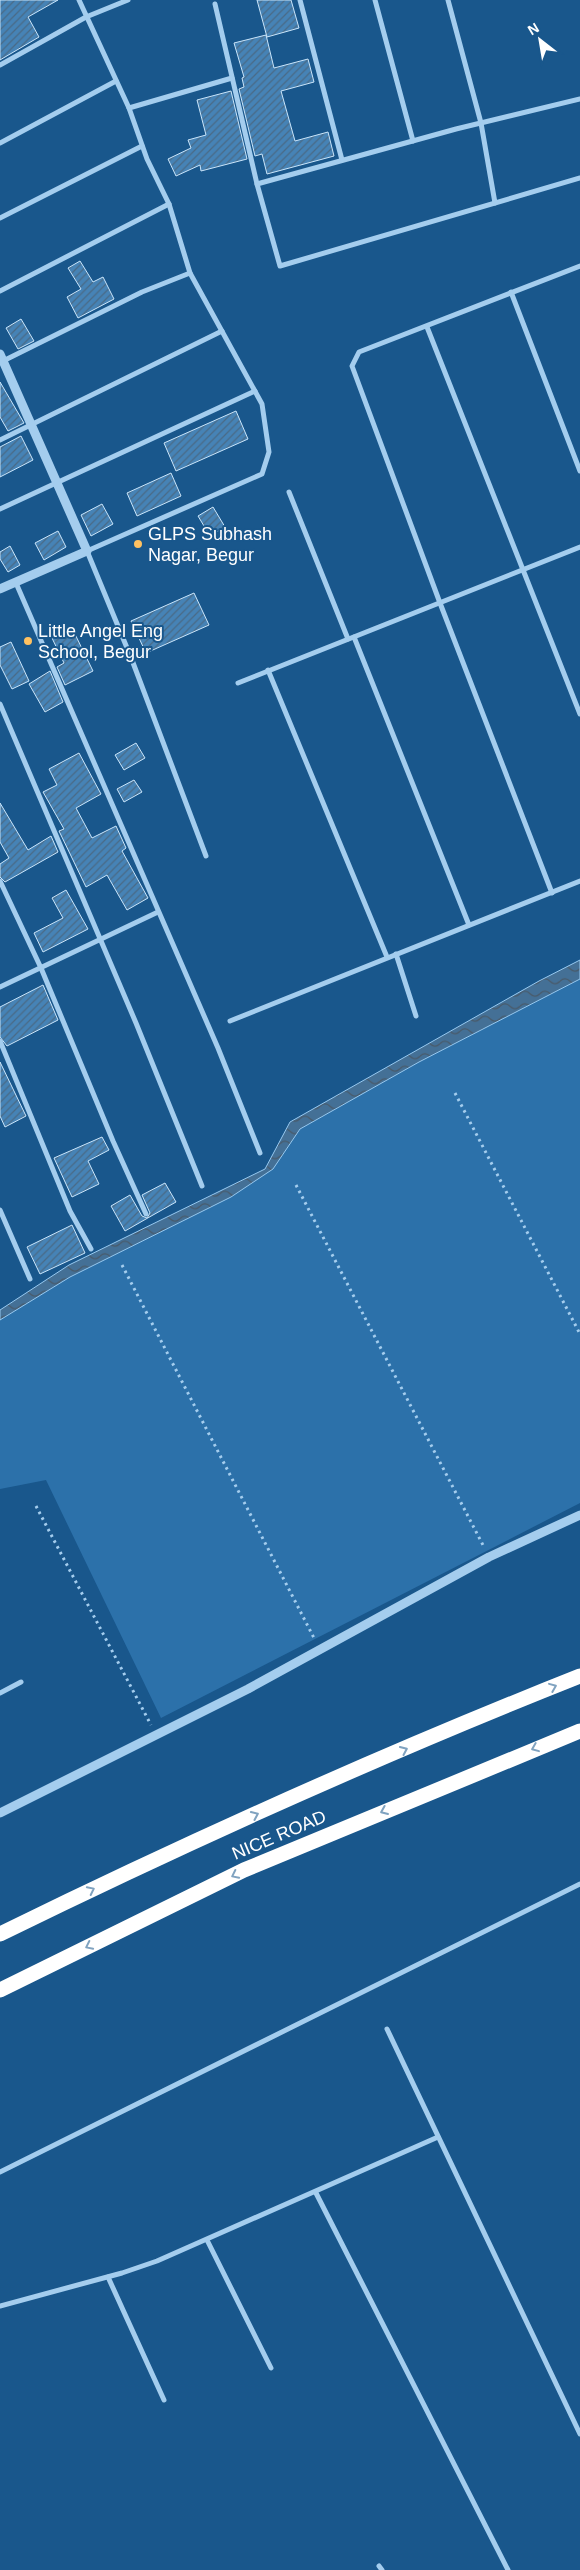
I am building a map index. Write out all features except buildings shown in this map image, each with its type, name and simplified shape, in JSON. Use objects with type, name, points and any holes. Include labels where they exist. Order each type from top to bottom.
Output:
[{"type":"highway","name":"NICE ROAD","points":[[0,1934],[114,1878],[280,1804],[502,1707],[580,1676]]},
{"type":"highway","name":"NICE ROAD","points":[[0,1990],[244,1870],[580,1731]]},
{"type":"street","points":[[0,590],[262,474],[269,452],[262,404],[190,272],[169,204],[142,146],[129,108],[79,0]]},
{"type":"street","points":[[0,64],[86,17],[128,0]]},
{"type":"street","points":[[300,0],[342,160]]},
{"type":"street","points":[[375,0],[413,140]]},
{"type":"street","points":[[448,0],[481,123],[495,203]]},
{"type":"street","points":[[215,4],[257,184],[280,266],[580,178]]},
{"type":"street","points":[[129,108],[232,78]]},
{"type":"street","points":[[0,143],[116,81]]},
{"type":"street","points":[[257,184],[413,140],[580,99]]},
{"type":"street","points":[[0,218],[142,146]]},
{"type":"street","points":[[0,291],[169,204]]},
{"type":"street","points":[[552,892],[440,602],[352,366],[359,352],[580,266]]},
{"type":"street","points":[[190,272],[142,292],[1,359],[87,551],[132,660],[206,856]]},
{"type":"street","points":[[511,292],[580,471]]},
{"type":"street","points":[[427,327],[580,714]]},
{"type":"street","points":[[0,440],[222,331]]},
{"type":"street","points":[[0,509],[255,391]]},
{"type":"street","points":[[289,492],[351,638],[468,925]]},
{"type":"street","points":[[238,683],[580,547]]},
{"type":"street","points":[[16,583],[218,1048],[260,1153]]},
{"type":"street","points":[[268,670],[387,957]]},
{"type":"street","points":[[0,704],[202,1186]]},
{"type":"street","points":[[0,881],[41,968],[113,1141],[146,1214]]},
{"type":"street","points":[[230,1021],[580,881]]},
{"type":"street","points":[[0,987],[158,912]]},
{"type":"street","points":[[396,954],[416,1016]]},
{"type":"street","points":[[0,1042],[70,1211],[91,1250]]},
{"type":"street","points":[[0,1210],[30,1279]]},
{"type":"street","points":[[0,1813],[248,1689],[489,1557],[580,1515]]},
{"type":"street","points":[[0,1693],[21,1682]]},
{"type":"street","points":[[0,2172],[580,1884]]},
{"type":"street","points":[[387,2029],[580,2434]]},
{"type":"street","points":[[0,2306],[108,2277],[158,2261],[316,2193],[438,2137]]},
{"type":"street","points":[[316,2193],[508,2570]]},
{"type":"street","points":[[207,2240],[271,2368]]},
{"type":"street","points":[[108,2277],[164,2400]]},
{"type":"path","points":[[455,1093],[580,1334]]},
{"type":"path","points":[[296,1185],[489,1557]]},
{"type":"path","points":[[122,1265],[320,1649]]},
{"type":"path","points":[[36,1506],[156,1735]]},
{"type":"shaded area","points":[[580,979],[580,1503],[161,1718],[46,1480],[0,1489],[0,1320],[70,1277],[231,1197],[273,1169],[300,1129],[419,1062]]},
{"type":"water","points":[[580,960],[580,979],[419,1062],[300,1129],[273,1169],[231,1197],[70,1277],[0,1320],[0,1310],[69,1265],[265,1169],[290,1122],[539,981]]},
{"type":"place","name":"GLPS Subhash Nagar, Begur","points":[[138,544]]},
{"type":"place","name":"Little Angel Eng School, Begur","points":[[28,641]]}]
